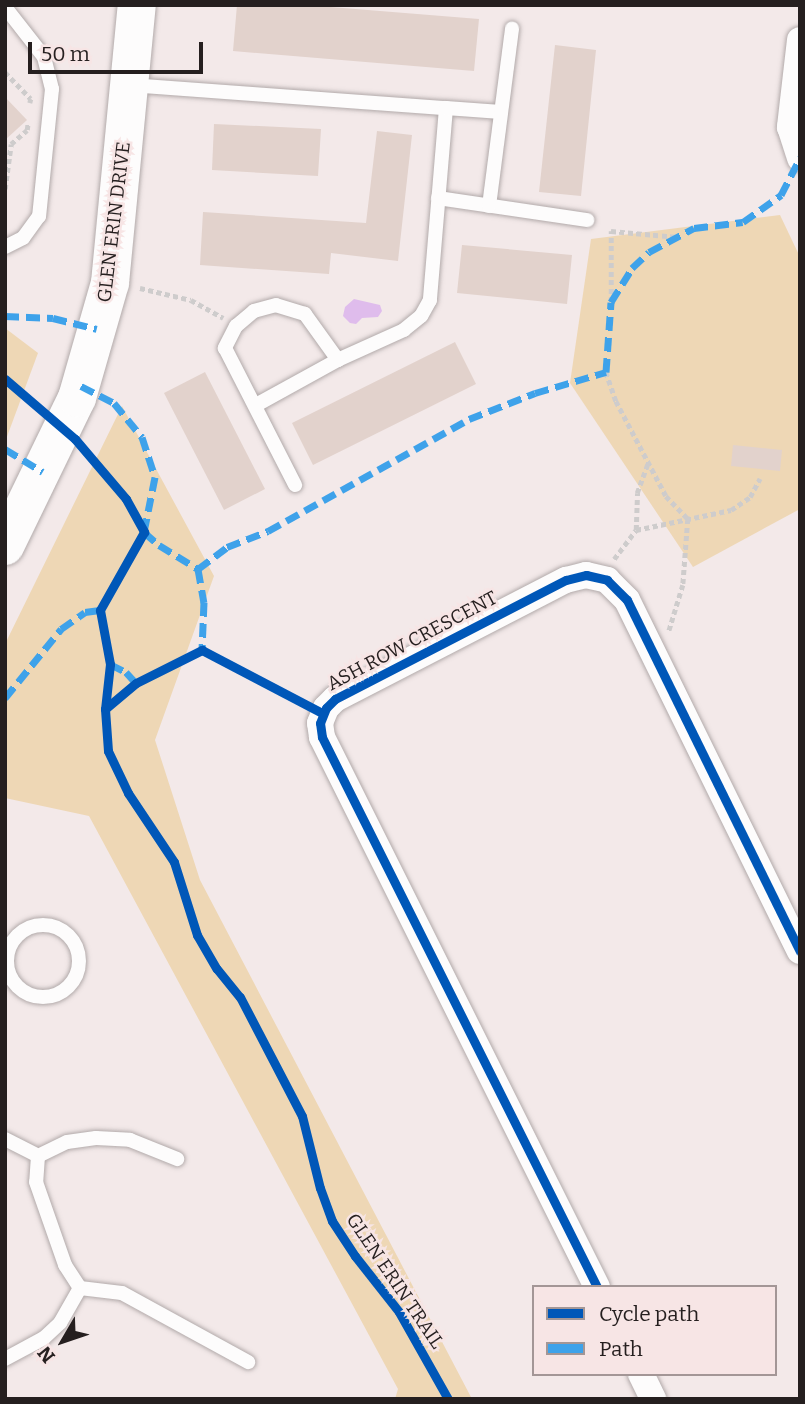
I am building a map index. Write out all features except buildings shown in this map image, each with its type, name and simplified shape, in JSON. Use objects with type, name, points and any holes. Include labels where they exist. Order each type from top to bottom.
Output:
[{"type":"street","name":"GLEN ERIN DRIVE","points":[[5,546],[77,398],[110,283],[138,5]]},
{"type":"street","points":[[800,40],[790,128],[800,158]]},
{"type":"street","name":"ASH ROW CRESCENT","points":[[596,1285],[325,742],[320,723],[326,708],[335,699],[566,580],[586,575],[601,578]]},
{"type":"street","points":[[601,578],[623,594],[800,951]]},
{"type":"street","points":[[642,1376],[653,1399]]},
{"type":"lane","points":[[5,247],[23,238],[39,216],[52,89],[44,57],[7,7]]},
{"type":"lane","points":[[489,206],[512,28]]},
{"type":"lane","points":[[130,85],[501,112]]},
{"type":"lane","points":[[256,405],[338,360],[404,330],[421,316],[430,300],[446,108]]},
{"type":"lane","points":[[439,198],[587,220]]},
{"type":"lane","points":[[295,485],[225,348],[236,326],[254,311],[276,305],[305,314],[338,360]]},
{"type":"lane","points":[[51,926],[63,930],[72,939],[79,963],[70,986],[47,998],[35,997],[9,987],[6,959],[9,947],[26,929],[51,926]]},
{"type":"lane","points":[[38,1156],[67,1142],[96,1138],[130,1140],[177,1159]]},
{"type":"lane","points":[[5,1139],[38,1156]]},
{"type":"lane","points":[[38,1156],[36,1182],[65,1265],[80,1287],[122,1293],[248,1362]]},
{"type":"lane","points":[[5,1359],[44,1338],[60,1323],[80,1287]]},
{"type":"path","points":[[5,72],[31,99],[29,109]]},
{"type":"path","points":[[5,189],[11,144],[27,130],[28,119]]},
{"type":"path","points":[[611,302],[611,231],[678,237]]},
{"type":"path","points":[[110,283],[159,291],[191,300],[236,326]]},
{"type":"path","points":[[606,372],[616,401],[666,496],[688,519],[683,585],[658,665]]},
{"type":"path","points":[[601,578],[636,530],[637,493],[648,462]]},
{"type":"path","points":[[636,530],[731,510],[750,497],[760,478]]},
{"type":"shaded area","points":[[780,215],[800,257],[800,509],[693,567],[570,383],[591,239]]},
{"type":"shaded area","points":[[354,299],[380,305],[382,311],[378,317],[362,318],[356,324],[350,323],[343,316],[345,307]]},
{"type":"shaded area","points":[[5,328],[38,353],[5,442]]},
{"type":"shaded area","points":[[122,406],[214,576],[155,740],[200,880],[472,1399],[395,1399],[398,1389],[89,816],[5,798],[5,644]]},
{"type":"marked path","points":[[198,569],[227,547],[268,531],[469,419],[535,393],[606,372],[611,302],[632,268],[649,252],[694,228],[743,222],[781,195],[800,158]]},
{"type":"marked path","points":[[5,316],[53,318],[97,329]]},
{"type":"marked path","points":[[81,386],[114,403],[142,437],[155,477],[144,532],[159,545],[198,569],[204,602],[202,650]]},
{"type":"marked path","points":[[5,449],[43,472]]},
{"type":"marked path","points":[[5,698],[61,629],[85,612],[100,610]]},
{"type":"marked path","points":[[110,664],[126,672],[136,683]]},
{"type":"cycle path","name":"GLEN ERIN TRAIL","points":[[5,379],[75,439],[126,499],[144,532],[100,610],[110,664],[105,709],[108,751],[128,793],[174,862],[197,935],[217,969],[240,997],[302,1116],[320,1188],[332,1221],[355,1256],[399,1312],[448,1399]]},
{"type":"cycle path","points":[[596,1285],[322,737],[320,723],[326,708],[335,699],[566,580],[586,575],[607,580],[627,600],[800,951]]},
{"type":"cycle path","points":[[105,709],[136,683],[202,650],[322,713]]}]
